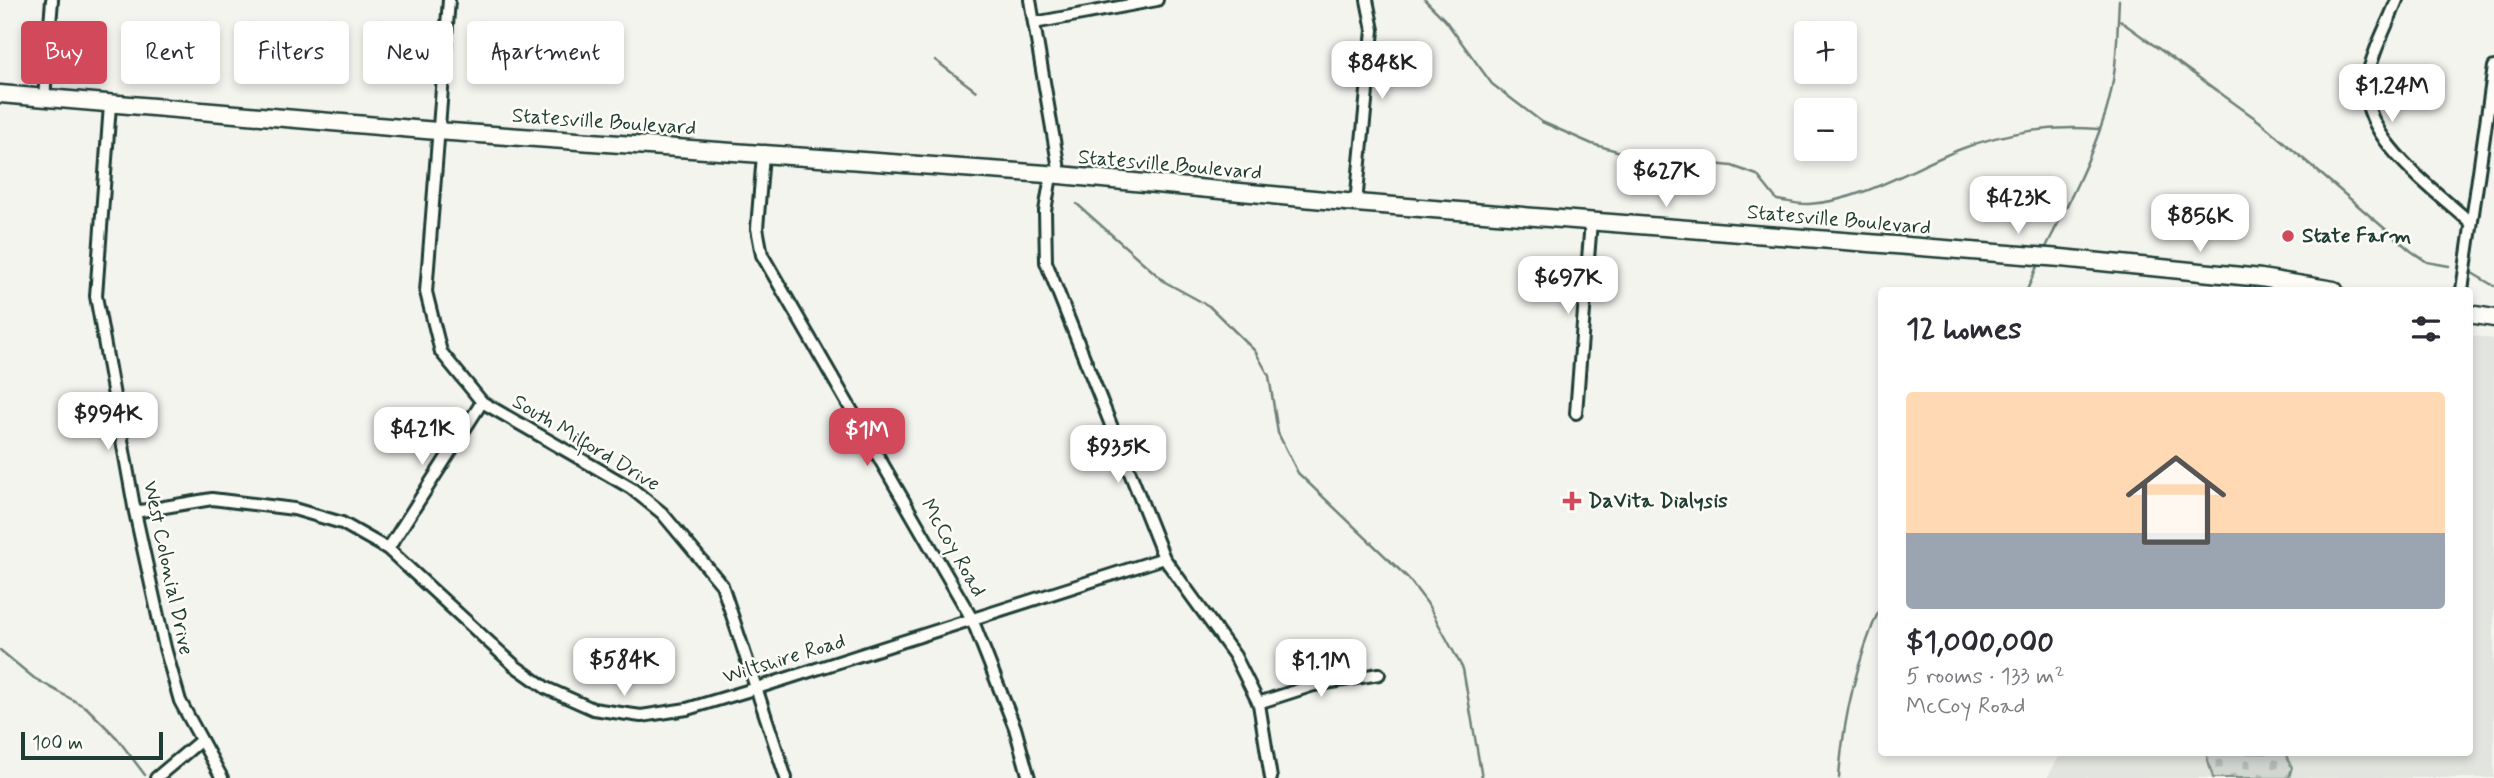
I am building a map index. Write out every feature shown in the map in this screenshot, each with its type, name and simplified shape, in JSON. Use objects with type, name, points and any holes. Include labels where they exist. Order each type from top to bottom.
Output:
[{"type":"main road","name":"Statesville Boulevard","points":[[0,94],[110,105],[1056,176],[1356,203],[2061,258],[2262,278],[2316,287]]},
{"type":"main road","points":[[2473,315],[2494,318]]},
{"type":"street","points":[[44,97],[52,0]]},
{"type":"street","name":"South Milford Drive","points":[[449,0],[426,292],[441,352],[482,402],[631,488],[662,513],[722,585],[786,778]]},
{"type":"street","points":[[1030,0],[1056,176],[1045,211],[1046,262],[1164,558],[1235,656],[1258,703],[1271,778]]},
{"type":"street","points":[[1034,23],[1157,0]]},
{"type":"street","points":[[1356,203],[1373,30],[1367,0]]},
{"type":"street","points":[[2398,0],[2370,64],[2366,84],[2377,130],[2394,151],[2470,222]]},
{"type":"street","points":[[2462,287],[2494,66]]},
{"type":"street","name":"West Colonial Drive","points":[[110,105],[96,296],[135,512],[180,701],[222,778]]},
{"type":"street","name":"McCoy Road","points":[[763,155],[757,228],[762,255],[972,619],[1016,728],[1029,778]]},
{"type":"street","points":[[1576,413],[1591,221]]},
{"type":"street","points":[[388,549],[482,402]]},
{"type":"street","name":"Wiltshire Road","points":[[135,512],[212,499],[294,509],[342,523],[388,549],[515,666],[546,688],[593,709],[641,716],[687,709],[757,688],[1164,558]]},
{"type":"street","points":[[1258,703],[1314,685],[1379,674]]},
{"type":"street","points":[[156,778],[200,741]]},
{"type":"shaded area","points":[[2473,336],[2494,339],[2494,778],[2047,778],[2059,756],[2473,756]]},
{"type":"green space","points":[[2207,756],[2286,756],[2292,767],[2289,778],[2213,778]]},
{"type":"waterway","points":[[1425,0],[1445,20],[1492,84],[1542,122],[1592,144],[1635,156],[1732,166],[1757,175],[1777,200],[1809,204],[1848,197],[1961,149],[2011,134],[2064,128],[2098,129]]},
{"type":"waterway","points":[[2045,249],[2086,164],[2106,112],[2114,70],[2119,0]]},
{"type":"waterway","points":[[2119,20],[2259,121],[2411,251],[2427,262],[2449,266]]},
{"type":"waterway","points":[[935,60],[976,91]]},
{"type":"waterway","points":[[1077,204],[1165,282],[1209,306],[1255,351],[1269,376],[1278,433],[1298,473],[1408,578],[1427,603],[1463,669],[1482,778]]},
{"type":"waterway","points":[[2028,287],[2039,262]]},
{"type":"waterway","points":[[2472,273],[2494,286]]},
{"type":"waterway","points":[[1839,778],[1844,733],[1853,690],[1878,613]]},
{"type":"waterway","points":[[0,650],[34,678],[87,708],[117,738],[145,775]]},
{"type":"place","name":"State Farm","points":[[2288,236]]},
{"type":"place","name":"DaVita Dialysis","points":[[1572,501]]}]
